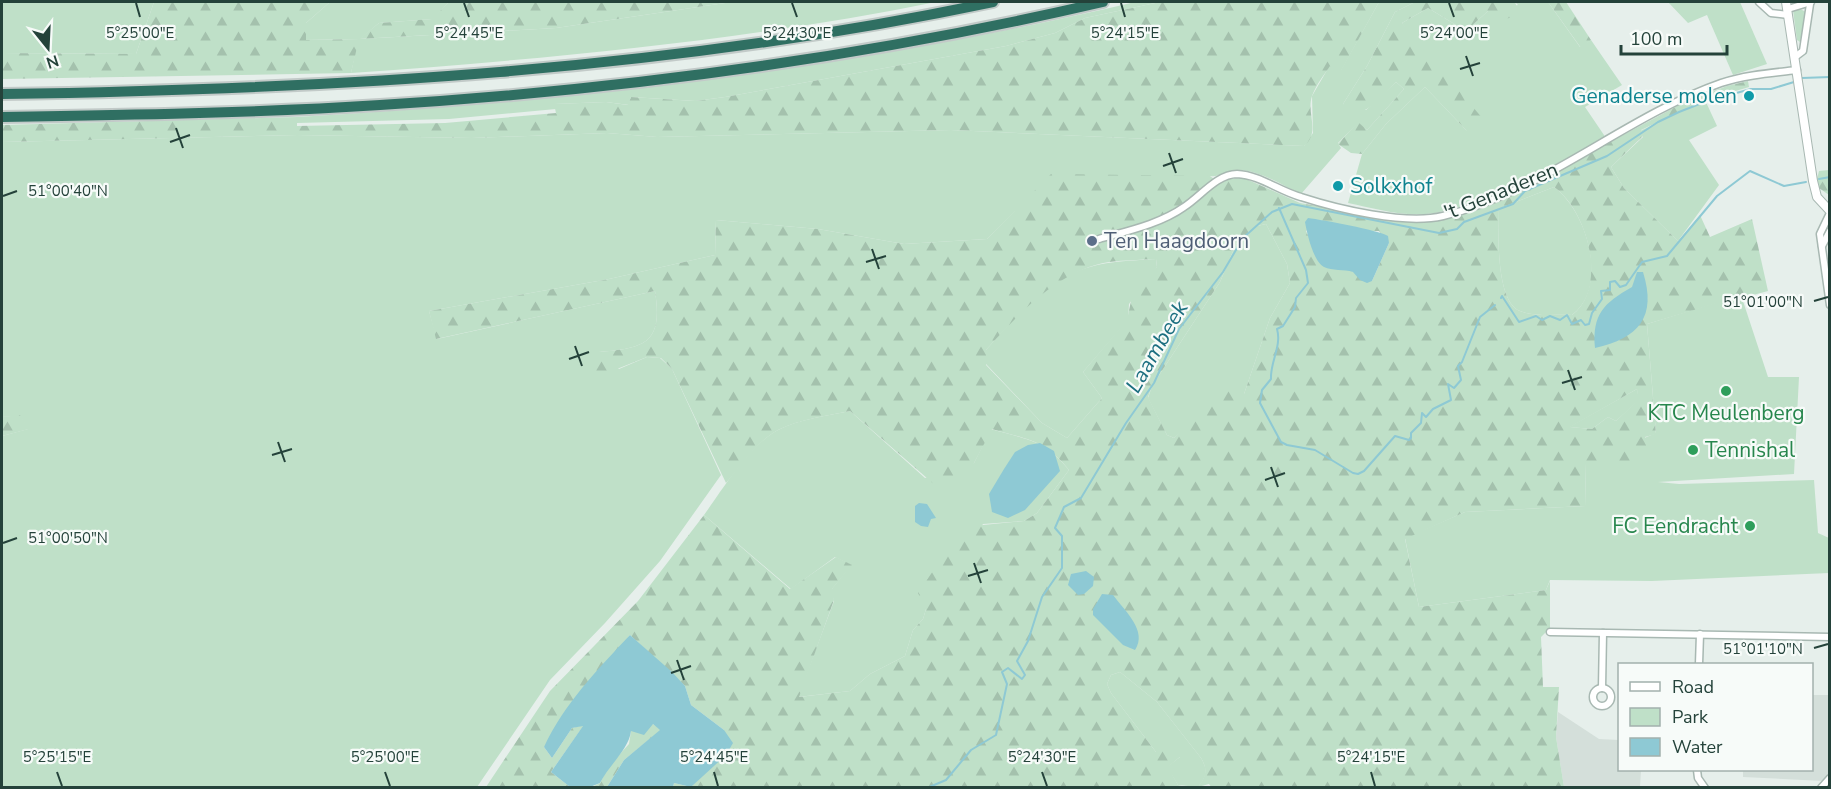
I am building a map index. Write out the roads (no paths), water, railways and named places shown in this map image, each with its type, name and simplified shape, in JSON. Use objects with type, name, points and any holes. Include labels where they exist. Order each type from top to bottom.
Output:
[{"type":"highway","points":[[2,94],[249,88],[519,72],[658,57],[798,38],[993,2]]},
{"type":"highway","points":[[2,117],[345,107],[557,91],[802,60],[894,45],[1103,2]]},
{"type":"street","points":[[1759,2],[1771,13],[1810,3],[1803,51],[1795,57]]},
{"type":"street","points":[[1787,8],[1815,190],[1830,212],[1820,234],[1830,305]]},
{"type":"street","name":"'t Genaderen","points":[[1099,239],[1166,217],[1183,208],[1226,176],[1235,174],[1268,182],[1299,197],[1334,205],[1412,220],[1442,217],[1550,173],[1699,92],[1744,77],[1797,70]]},
{"type":"street","points":[[1822,246],[1830,231]]},
{"type":"street","points":[[1550,632],[1830,637]]},
{"type":"street","points":[[1602,688],[1603,633]]},
{"type":"street","points":[[1699,663],[1700,634]]},
{"type":"street","points":[[1697,771],[1702,787]]},
{"type":"street","points":[[1821,788],[1830,778]]},
{"type":"water","points":[[1308,218],[1362,228],[1388,236],[1389,243],[1372,281],[1367,283],[1360,280],[1353,272],[1327,268],[1320,264],[1309,239],[1305,222]]},
{"type":"water","points":[[1637,272],[1643,272],[1647,288],[1646,313],[1641,323],[1623,338],[1595,348],[1598,318],[1607,304],[1632,287]]},
{"type":"water","points":[[1040,443],[1054,451],[1060,471],[1025,510],[1008,518],[992,512],[989,494],[1015,452],[1028,445]]},
{"type":"water","points":[[919,503],[927,504],[936,518],[931,519],[928,527],[915,522],[915,506]]},
{"type":"water","points":[[1086,571],[1094,577],[1093,586],[1084,594],[1078,595],[1068,585],[1071,574]]},
{"type":"water","points":[[1102,594],[1113,595],[1129,614],[1139,636],[1135,650],[1123,645],[1093,615],[1093,609]]},
{"type":"water","points":[[630,635],[672,672],[685,686],[691,705],[724,730],[733,743],[726,755],[691,787],[674,783],[673,787],[607,787],[624,760],[660,730],[653,724],[644,735],[631,731],[623,751],[600,783],[590,787],[570,787],[551,772],[583,726],[572,728],[552,758],[544,747],[552,731],[582,688]]},
{"type":"waterway","name":"Laambeek","points":[[1802,78],[1830,77]]},
{"type":"waterway","name":"Laambeek","points":[[927,788],[946,780],[971,750],[996,735],[1007,684],[1002,672],[1008,668],[1022,679],[1025,675],[1017,661],[1028,641],[1042,597],[1062,568],[1062,536],[1055,528],[1064,507],[1081,498],[1126,423],[1154,383],[1179,329],[1223,272],[1243,238],[1272,212],[1292,204],[1439,233],[1457,229],[1464,222],[1513,204],[1525,191],[1607,156],[1658,122],[1679,112],[1707,101],[1751,89],[1771,89],[1794,82]]},
{"type":"waterway","points":[[1501,298],[1502,296],[1519,322],[1536,316],[1542,320],[1550,316],[1560,320],[1567,315],[1572,324],[1581,320],[1585,325],[1589,324],[1592,313],[1602,299],[1601,291],[1610,290],[1610,282],[1615,281],[1620,287],[1626,285],[1642,262],[1667,256],[1717,196],[1750,171],[1784,186],[1806,182]]},
{"type":"waterway","points":[[1819,179],[1830,177]]},
{"type":"waterway","points":[[1279,208],[1306,270],[1308,283],[1296,298],[1295,307],[1283,326],[1277,329],[1278,342],[1271,379],[1262,390],[1260,403],[1281,442],[1287,445],[1315,450],[1353,473],[1358,474],[1364,471],[1395,436],[1409,440],[1411,433],[1421,423],[1422,413],[1426,417],[1433,409],[1451,400],[1448,384],[1454,388],[1461,380],[1458,366],[1462,362],[1480,317],[1495,305]]},
{"type":"place","name":"Genaderse molen","points":[[1749,96]]},
{"type":"place","name":"Solkxhof","points":[[1338,186]]},
{"type":"place","name":"Ten Haagdoorn","points":[[1092,241]]},
{"type":"place","name":"KTC Meulenberg","points":[[1726,391]]},
{"type":"place","name":"Tennishal","points":[[1693,450]]},
{"type":"place","name":"FC Eendracht","points":[[1750,526]]}]
